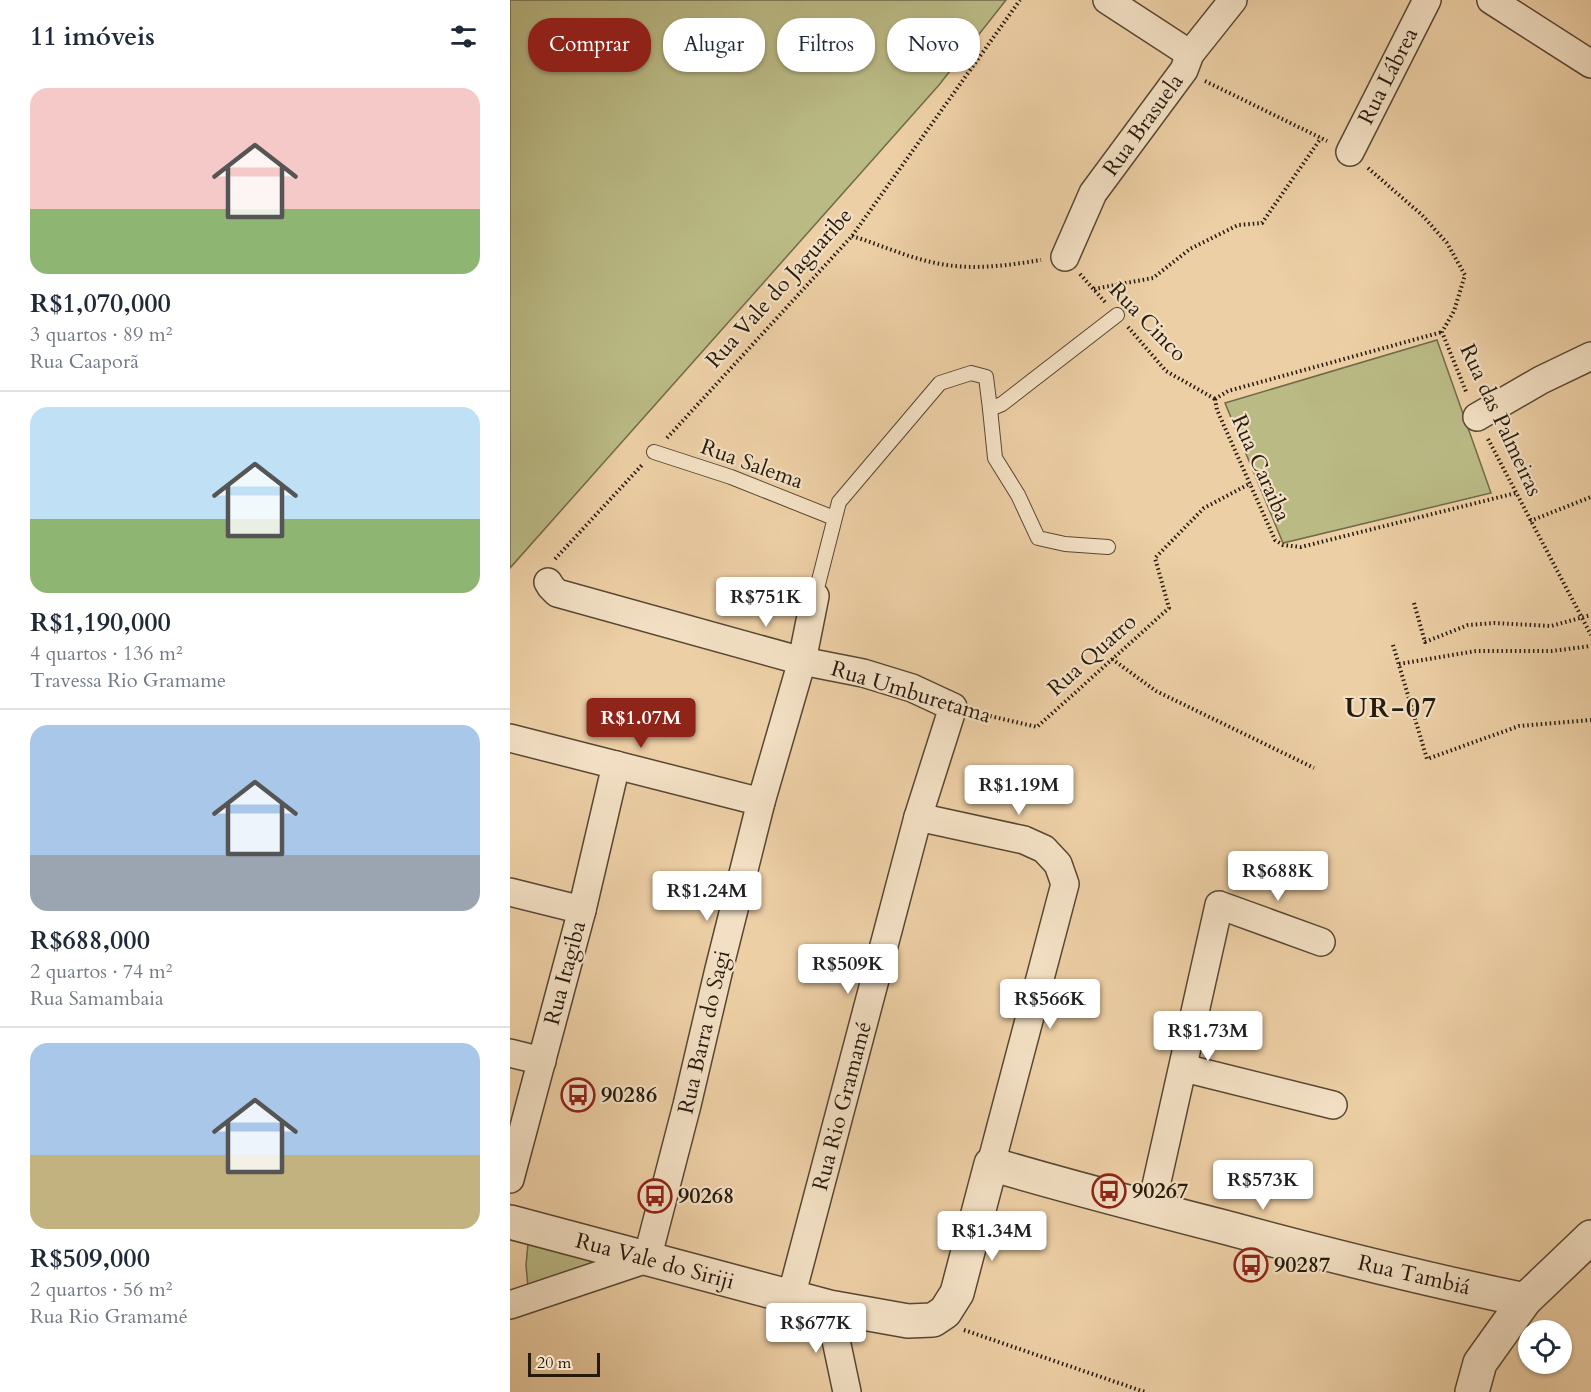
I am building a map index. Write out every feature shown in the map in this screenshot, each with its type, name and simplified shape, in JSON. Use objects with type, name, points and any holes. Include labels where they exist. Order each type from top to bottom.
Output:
[{"type":"street","points":[[1107,0],[1187,62]]},
{"type":"street","name":"Rua Brasuela","points":[[1065,257],[1092,193],[1233,0]]},
{"type":"street","name":"Rua Lábrea","points":[[1350,152],[1427,0]]},
{"type":"street","points":[[1491,0],[1591,64]]},
{"type":"street","points":[[1477,417],[1541,380],[1591,356]]},
{"type":"street","name":"Rua Umburetama","points":[[548,582],[557,593],[802,661],[873,676],[912,688],[953,707]]},
{"type":"street","name":"Rua Barra do Sagi","points":[[647,1259],[761,802],[802,661],[815,596]]},
{"type":"street","name":"Rua Rio Gramamé","points":[[791,1297],[918,817],[953,707]]},
{"type":"street","points":[[510,738],[761,802]]},
{"type":"street","name":"Rua Itagiba","points":[[510,1179],[582,910],[616,765]]},
{"type":"street","points":[[918,817],[1024,840],[1044,849],[1058,864],[1065,884],[957,1293],[945,1312],[933,1320]]},
{"type":"street","points":[[510,892],[582,910]]},
{"type":"street","points":[[1151,1208],[1219,905],[1321,942]]},
{"type":"street","points":[[510,1053],[542,1061]]},
{"type":"street","points":[[1184,1068],[1333,1105]]},
{"type":"street","name":"Rua Tambiá","points":[[991,1164],[1435,1281],[1525,1300]]},
{"type":"street","name":"Rua Vale do Siriji","points":[[510,1222],[829,1307],[908,1321],[933,1320]]},
{"type":"street","points":[[1472,1392],[1480,1363],[1525,1300],[1591,1237]]},
{"type":"street","points":[[510,1305],[647,1259]]},
{"type":"street","points":[[829,1307],[847,1392]]},
{"type":"lane","points":[[990,409],[1002,404],[1117,315]]},
{"type":"lane","points":[[815,596],[838,502],[940,383],[971,373],[986,377],[995,458],[1018,495],[1038,538],[1065,544],[1108,548]]},
{"type":"lane","name":"Rua Salema","points":[[654,452],[731,477],[834,518]]},
{"type":"path","name":"Rua Vale do Jaguaribe","points":[[548,582],[549,566],[852,236],[1020,0]]},
{"type":"path","name":"Rua das Palmeiras","points":[[1187,62],[1350,152],[1422,215],[1447,243],[1465,275],[1454,311],[1442,332],[1477,417],[1591,635]]},
{"type":"path","points":[[1094,289],[1153,278],[1190,249],[1238,225],[1262,223],[1321,138]]},
{"type":"path","points":[[852,236],[931,262],[968,267],[1008,265],[1065,257]]},
{"type":"path","name":"Rua Cinco","points":[[1065,257],[1166,371],[1215,399]]},
{"type":"path","name":"Rua Caraiba","points":[[1442,332],[1228,391],[1215,399],[1217,410],[1275,540],[1291,547],[1300,547],[1516,493]]},
{"type":"path","name":"Rua Quatro","points":[[1037,727],[1169,608],[1155,558],[1204,508],[1251,483]]},
{"type":"path","points":[[1530,521],[1591,497]]},
{"type":"path","points":[[1414,603],[1425,642],[1468,625],[1495,623],[1551,627],[1591,615]]},
{"type":"path","points":[[1394,645],[1427,759],[1519,726],[1591,720]]},
{"type":"path","points":[[1399,664],[1476,651],[1552,651],[1591,646]]},
{"type":"path","points":[[1112,659],[1156,691],[1314,768]]},
{"type":"path","name":"Rua Umburetama","points":[[953,707],[1037,727]]},
{"type":"path","points":[[933,1320],[1145,1392]]},
{"type":"green space","points":[[510,0],[1006,0],[980,33],[980,18],[887,18],[887,72],[949,72],[510,568]]},
{"type":"green space","points":[[1437,340],[1491,493],[1283,543],[1225,403]]},
{"type":"green space","points":[[528,1244],[593,1259],[594,1263],[528,1287],[526,1265]]},
{"type":"place","name":"90286","points":[[578,1095]]},
{"type":"place","name":"90267","points":[[1109,1191]]},
{"type":"place","name":"90268","points":[[655,1196]]},
{"type":"place","name":"90287","points":[[1251,1265]]},
{"type":"district","name":"UR-07","points":[[1391,708]]}]
